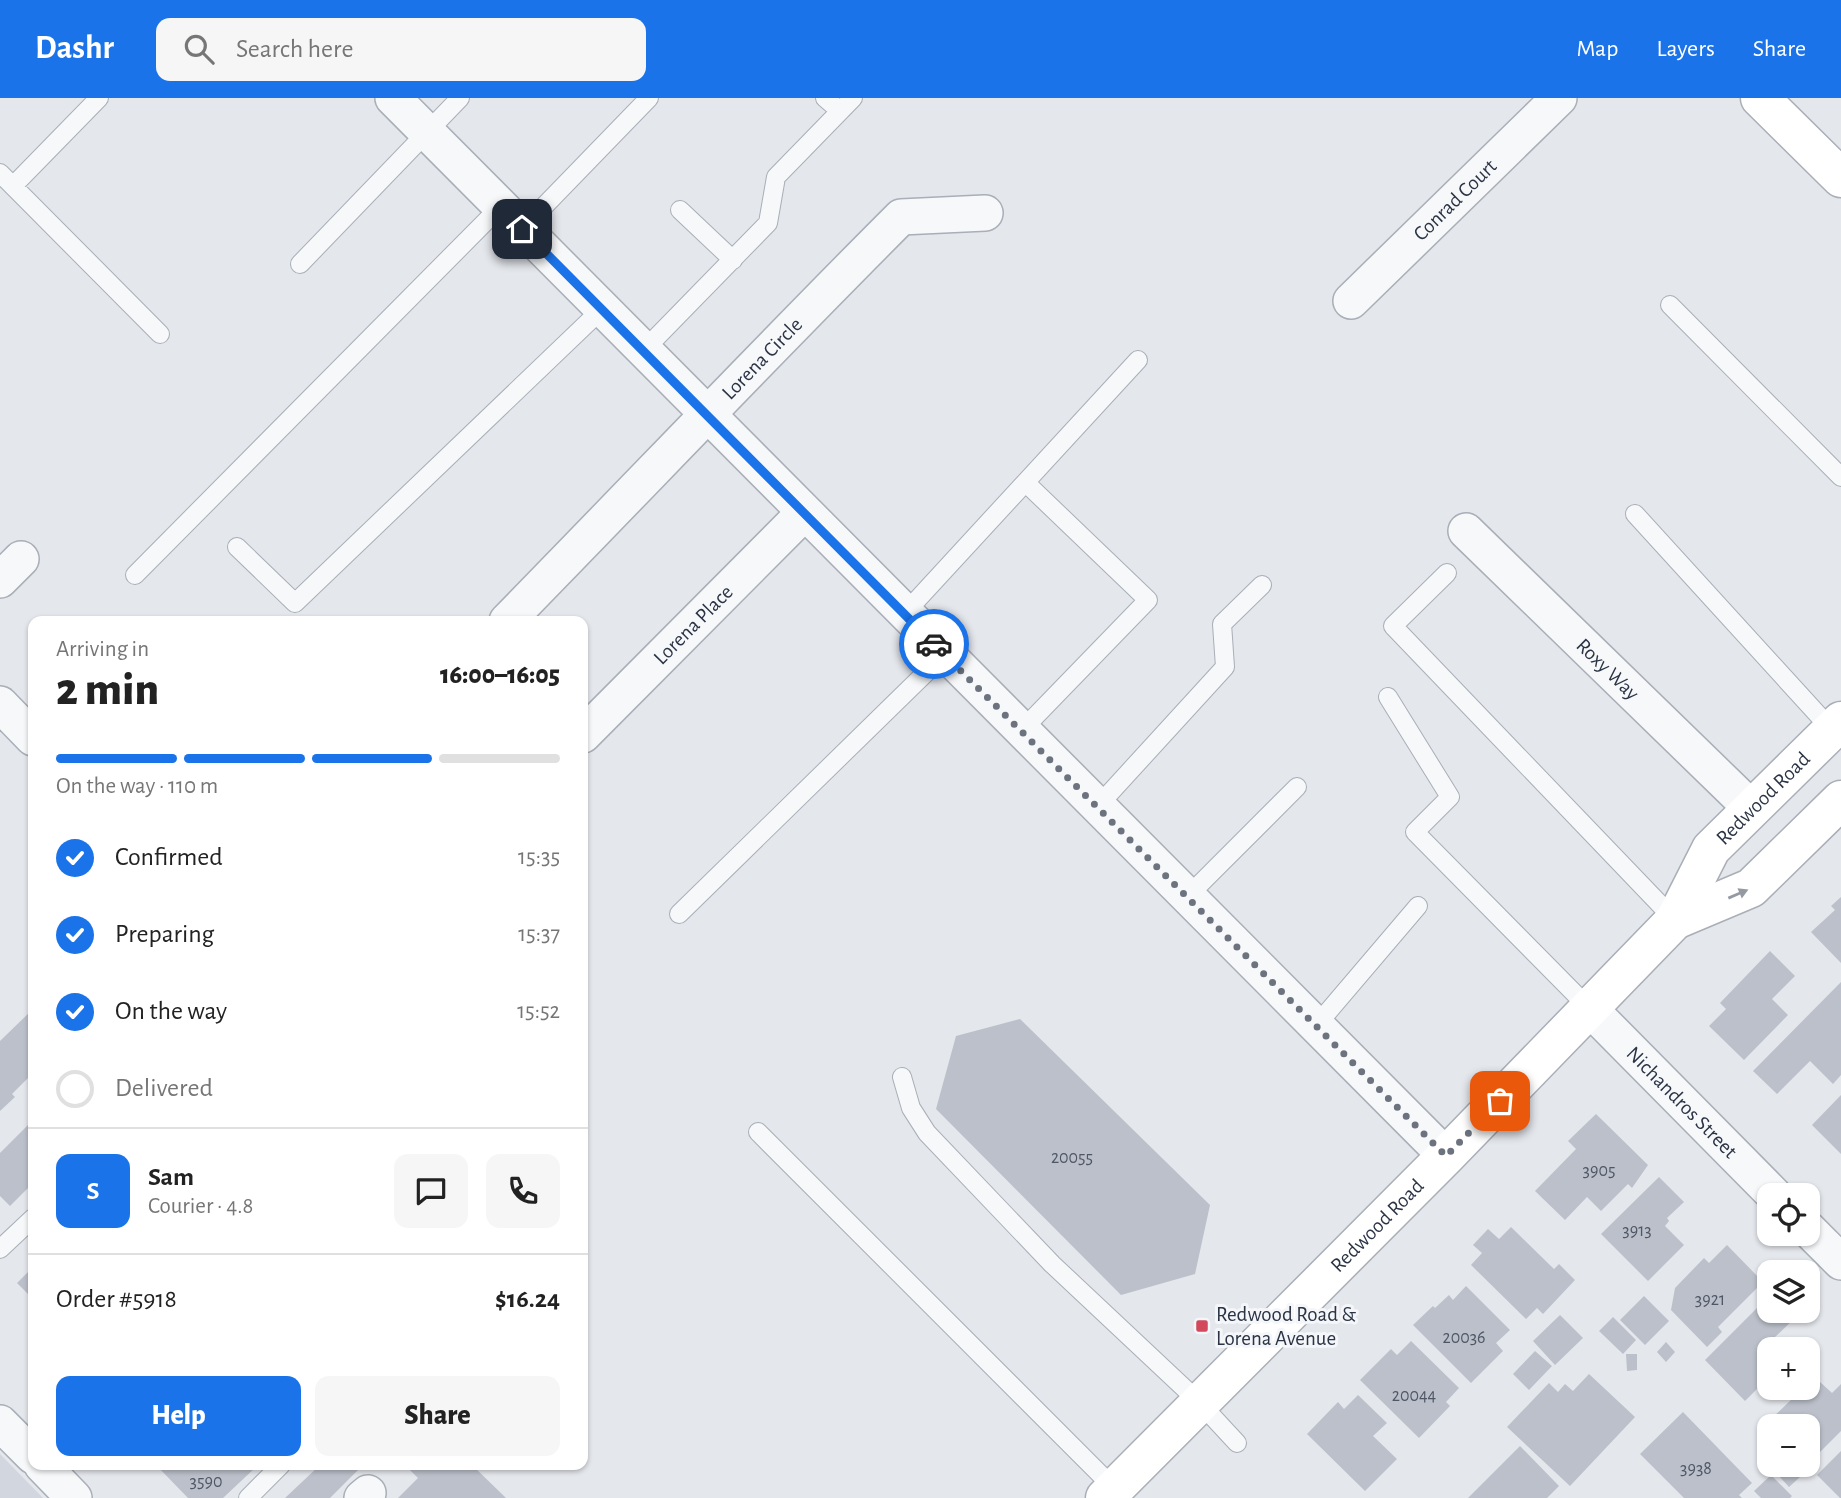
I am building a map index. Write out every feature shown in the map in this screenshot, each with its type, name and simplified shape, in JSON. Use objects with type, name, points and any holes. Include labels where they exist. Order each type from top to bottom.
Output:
[{"type":"main road","points":[[1760,98],[1841,178]]},
{"type":"main road","name":"Redwood Road","points":[[1114,1494],[1199,1402],[1446,1156],[1675,920],[1711,849],[1750,807],[1836,726]]},
{"type":"main road","name":"Redwood Road","points":[[1675,920],[1751,888],[1838,810]]},
{"type":"street","points":[[393,98],[1446,1156]]},
{"type":"street","name":"Conrad Court","points":[[1351,301],[1559,98]]},
{"type":"street","name":"Lorena Circle","points":[[512,616],[705,414],[901,218],[985,213]]},
{"type":"street","name":"Lorena Place","points":[[588,731],[804,513]]},
{"type":"street","name":"Roxy Way","points":[[1466,531],[1750,807]]},
{"type":"street","points":[[0,704],[28,733]]},
{"type":"street","name":"Nichandros Street","points":[[1590,1009],[1762,1183]]},
{"type":"street","points":[[1820,1241],[1841,1262]]},
{"type":"street","points":[[0,1423],[28,1452]]},
{"type":"street","points":[[47,1470],[74,1498]]},
{"type":"lane","points":[[13,186],[99,98]]},
{"type":"lane","points":[[300,264],[460,98]]},
{"type":"lane","points":[[135,575],[511,218],[649,98]]},
{"type":"lane","points":[[644,350],[768,223],[776,177],[846,104],[825,98]]},
{"type":"lane","points":[[0,173],[160,334]]},
{"type":"lane","points":[[680,210],[733,260]]},
{"type":"lane","points":[[1670,305],[1841,477]]},
{"type":"lane","points":[[237,547],[295,603],[602,309]]},
{"type":"lane","points":[[904,614],[1138,360]]},
{"type":"lane","points":[[1021,731],[1148,600],[1026,483]]},
{"type":"lane","points":[[1635,514],[1836,726]]},
{"type":"lane","points":[[1447,573],[1393,626],[1675,920]]},
{"type":"lane","points":[[1097,807],[1225,667],[1222,624],[1262,585]]},
{"type":"lane","points":[[679,914],[944,654]]},
{"type":"lane","points":[[1388,697],[1450,797],[1415,832],[1590,1009]]},
{"type":"lane","points":[[1187,897],[1297,787]]},
{"type":"lane","points":[[1315,1027],[1418,906]]},
{"type":"lane","points":[[902,1077],[911,1108],[928,1133],[1052,1264],[1199,1402],[1237,1443]]},
{"type":"lane","points":[[758,1132],[1114,1494]]},
{"type":"lane","points":[[0,1249],[28,1224]]},
{"type":"lane","points":[[248,1498],[276,1470]]},
{"type":"shaded area","points":[[0,1454],[43,1498],[0,1498]]},
{"type":"building","points":[[1841,897],[1841,963],[1811,932],[1835,910],[1831,906]]},
{"type":"building","points":[[1770,951],[1795,976],[1772,999],[1788,1015],[1744,1060],[1709,1026],[1726,1009],[1720,1003]]},
{"type":"building","points":[[1841,982],[1841,1075],[1833,1084],[1810,1061],[1777,1094],[1753,1071]]},
{"type":"building","points":[[28,1014],[28,1078],[12,1094],[15,1097],[0,1111],[0,1041]]},
{"type":"building","points":[[1020,1019],[1210,1205],[1195,1274],[1121,1295],[936,1109],[956,1036]]},
{"type":"building","points":[[1841,1095],[1841,1154],[1812,1125]]},
{"type":"building","points":[[1596,1114],[1648,1165],[1632,1188],[1628,1184],[1601,1211],[1587,1197],[1565,1220],[1535,1191],[1576,1149],[1568,1141]]},
{"type":"building","points":[[28,1125],[28,1188],[10,1206],[0,1196],[0,1153]]},
{"type":"building","points":[[1659,1177],[1684,1202],[1667,1218],[1669,1221],[1665,1226],[1684,1245],[1648,1281],[1601,1234]]},
{"type":"building","points":[[1511,1227],[1554,1269],[1559,1264],[1575,1280],[1543,1314],[1537,1308],[1526,1319],[1471,1265],[1482,1253],[1473,1245],[1488,1229],[1499,1239]]},
{"type":"building","points":[[1727,1245],[1757,1276],[1757,1288],[1718,1327],[1722,1332],[1707,1347],[1671,1310],[1675,1288],[1704,1258],[1709,1263]]},
{"type":"building","points":[[28,1272],[28,1294],[17,1283]]},
{"type":"building","points":[[1466,1286],[1510,1330],[1496,1343],[1503,1351],[1471,1383],[1413,1325],[1449,1295],[1453,1300]]},
{"type":"building","points":[[1644,1296],[1669,1321],[1645,1345],[1620,1320]]},
{"type":"building","points":[[1757,1308],[1757,1323],[1790,1323],[1775,1337],[1757,1337],[1757,1389],[1745,1401],[1705,1360]]},
{"type":"building","points":[[1560,1315],[1583,1338],[1555,1365],[1533,1341]]},
{"type":"building","points":[[1613,1317],[1636,1340],[1623,1354],[1599,1331]]},
{"type":"building","points":[[1411,1341],[1459,1388],[1446,1402],[1450,1406],[1419,1438],[1360,1380],[1391,1349],[1397,1355]]},
{"type":"building","points":[[1666,1342],[1675,1352],[1666,1362],[1657,1352]]},
{"type":"building","points":[[1535,1351],[1552,1366],[1529,1390],[1513,1374]]},
{"type":"building","points":[[1626,1354],[1637,1354],[1637,1370],[1627,1371]]},
{"type":"building","points":[[1589,1374],[1635,1417],[1570,1486],[1507,1427],[1549,1383],[1558,1392],[1565,1384],[1573,1391]]},
{"type":"building","points":[[1820,1382],[1832,1393],[1841,1384],[1841,1431],[1820,1452],[1820,1414],[1776,1414],[1791,1400],[1820,1400]]},
{"type":"building","points":[[1358,1395],[1387,1423],[1373,1436],[1397,1459],[1365,1491],[1307,1434],[1338,1402],[1344,1409]]},
{"type":"building","points":[[1683,1412],[1752,1483],[1739,1495],[1742,1498],[1684,1498],[1640,1454]]},
{"type":"building","points":[[1520,1446],[1559,1486],[1547,1498],[1468,1498]]},
{"type":"building","points":[[1841,1451],[1841,1498],[1819,1477],[1820,1472]]},
{"type":"building","points":[[161,1470],[253,1470],[223,1498],[188,1498]]},
{"type":"building","points":[[315,1470],[358,1470],[330,1498],[285,1498]]},
{"type":"building","points":[[410,1470],[477,1470],[506,1498],[398,1498],[418,1478]]},
{"type":"building","points":[[1769,1477],[1773,1477],[1792,1496],[1761,1498],[1754,1491]]},
{"type":"building","points":[[1780,1477],[1800,1477],[1789,1487]]},
{"type":"way so far","points":[[934,644],[1446,1156],[1500,1101]]},
{"type":"place","name":"Redwood Road & Lorena Avenue","points":[[1202,1326]]},
{"type":"route","points":[[522,229],[934,644]]}]
